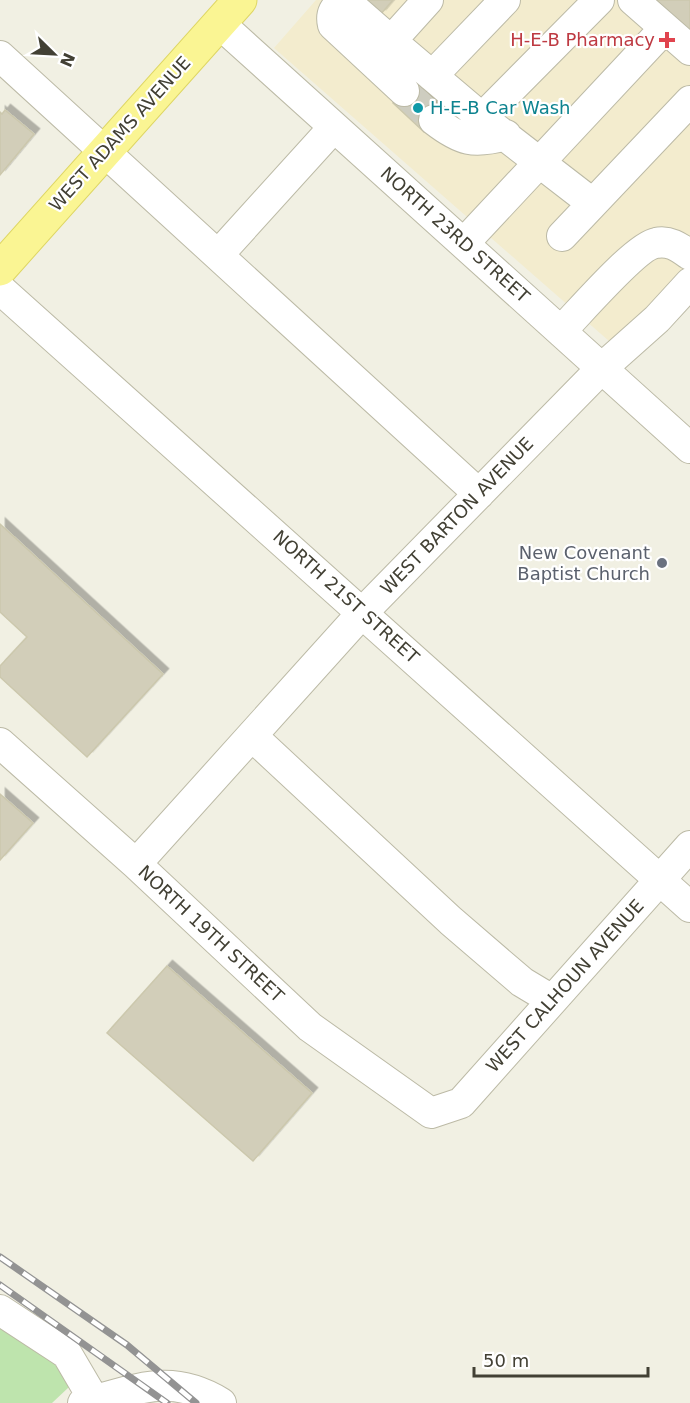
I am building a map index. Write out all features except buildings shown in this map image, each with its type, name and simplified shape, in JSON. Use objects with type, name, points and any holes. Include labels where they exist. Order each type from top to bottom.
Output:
[{"type":"main road","name":"WEST ADAMS AVENUE","points":[[0,269],[229,12]]},
{"type":"street","points":[[404,92],[333,25],[331,17],[334,9],[344,0],[482,118],[542,162],[592,203]]},
{"type":"street","points":[[432,76],[505,0]]},
{"type":"street","points":[[482,118],[599,0]]},
{"type":"street","points":[[633,0],[690,50]]},
{"type":"street","points":[[391,41],[413,5]]},
{"type":"street","name":"NORTH 23RD STREET","points":[[229,12],[334,127],[690,448]]},
{"type":"street","points":[[464,243],[665,28]]},
{"type":"street","points":[[0,56],[479,494]]},
{"type":"street","points":[[562,236],[690,101]]},
{"type":"street","points":[[435,120],[454,135],[474,141],[506,135]]},
{"type":"street","points":[[218,255],[334,127]]},
{"type":"street","points":[[561,332],[636,255],[655,243],[674,244],[690,255]]},
{"type":"street","name":"WEST BARTON AVENUE","points":[[136,864],[363,612],[602,368],[657,319],[690,283]]},
{"type":"street","name":"NORTH 21ST STREET","points":[[0,289],[690,907]]},
{"type":"street","points":[[252,736],[451,921],[522,982],[552,1000]]},
{"type":"street","name":"NORTH 19TH STREET","points":[[0,743],[136,864],[310,1027],[431,1113]]},
{"type":"street","name":"WEST CALHOUN AVENUE","points":[[431,1113],[461,1103],[690,846]]},
{"type":"street","points":[[0,1310],[67,1354],[88,1402],[145,1388],[174,1384],[201,1391],[221,1403]]},
{"type":"shaded area","points":[[316,0],[690,0],[690,264],[617,348],[274,48]]},
{"type":"green space","points":[[0,1319],[18,1330],[72,1378],[69,1387],[52,1403],[0,1403]]},
{"type":"tunnel","points":[[404,91],[434,120]]},
{"type":"railway","points":[[0,1257],[127,1345],[196,1403]]},
{"type":"railway","points":[[0,1285],[167,1403]]},
{"type":"place","name":"H-E-B Pharmacy","points":[[667,40]]},
{"type":"place","name":"H-E-B Car Wash","points":[[418,108]]},
{"type":"place","name":"New Covenant Baptist Church","points":[[662,563]]}]
